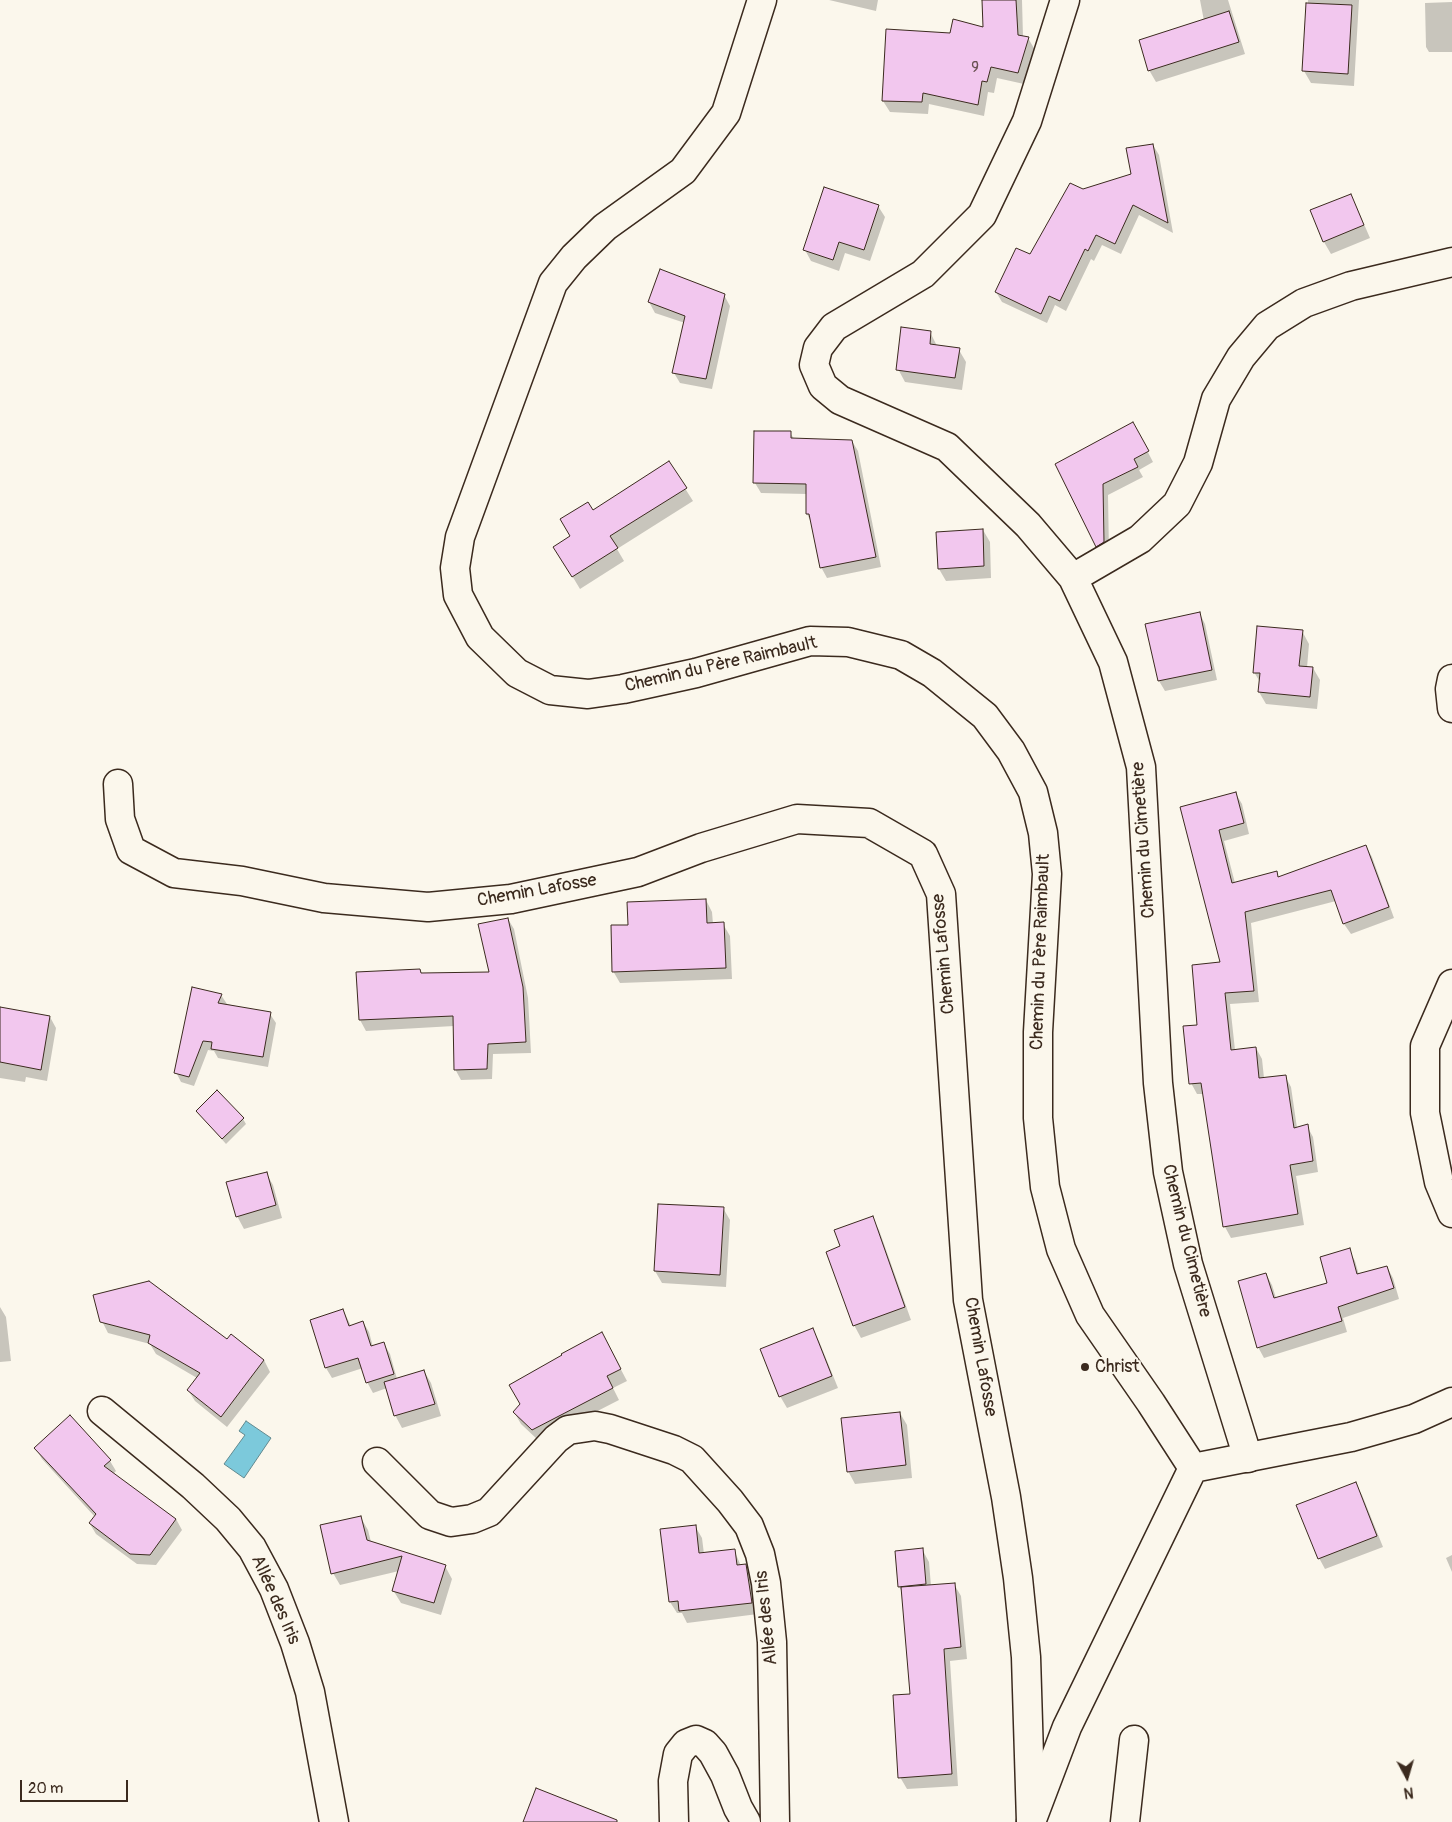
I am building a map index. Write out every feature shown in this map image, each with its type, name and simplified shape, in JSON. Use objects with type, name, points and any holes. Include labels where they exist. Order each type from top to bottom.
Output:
[{"type":"street","name":"Chemin du Père Raimbault","points":[[762,0],[726,113],[715,128],[683,171],[605,228],[574,257],[553,283],[460,537],[455,568],[458,595],[480,637],[517,674],[550,690],[588,694],[615,690],[696,673],[810,641],[848,642],[901,655],[932,673],[984,716],[1011,751],[1033,792],[1043,833],[1047,874],[1038,1032],[1038,1118],[1045,1187],[1061,1249],[1090,1315],[1193,1468]]},
{"type":"street","name":"Chemin du Cimetière","points":[[1065,0],[1027,121],[982,215],[923,274],[834,326],[818,348],[814,365],[824,386],[840,400],[947,447],[1028,525],[1073,578],[1113,662],[1142,767],[1158,1083],[1168,1172],[1188,1264],[1248,1458]]},
{"type":"street","points":[[1073,578],[1140,539],[1177,504],[1198,463],[1216,399],[1241,357],[1267,326],[1304,303],[1351,286],[1452,262]]},
{"type":"street","points":[[1452,679],[1450,689],[1452,708]]},
{"type":"street","name":"Chemin Lafosse","points":[[118,784],[120,819],[131,850],[174,873],[242,881],[324,898],[428,907],[511,899],[638,872],[701,848],[796,818],[869,823],[923,854],[941,894],[968,1300],[1006,1497],[1018,1578],[1026,1657],[1031,1822]]},
{"type":"street","points":[[1452,984],[1425,1046],[1425,1113],[1439,1182],[1452,1213]]},
{"type":"street","points":[[1031,1822],[1067,1727],[1193,1468],[1351,1437],[1414,1419],[1452,1402]]},
{"type":"street","name":"Allée des Iris","points":[[102,1411],[193,1486],[228,1519],[252,1548],[274,1589],[310,1692],[334,1822]]},
{"type":"street","name":"Allée des Iris","points":[[377,1462],[430,1515],[451,1522],[472,1520],[489,1512],[556,1439],[568,1430],[595,1426],[610,1429],[674,1450],[692,1459],[730,1501],[749,1526],[760,1554],[766,1584],[772,1642],[775,1822]]},
{"type":"street","points":[[674,1822],[673,1781],[678,1754],[686,1744],[696,1740],[705,1744],[714,1753],[746,1822]]},
{"type":"street","points":[[1125,1822],[1134,1740]]},
{"type":"water","points":[[246,1421],[271,1438],[244,1478],[224,1464],[245,1435],[239,1431]]},
{"type":"building","points":[[982,0],[1016,0],[1018,35],[1029,37],[1018,73],[991,67],[987,82],[982,81],[978,105],[923,93],[922,102],[882,101],[886,29],[950,33],[953,19],[983,27]]},
{"type":"building","points":[[1306,3],[1352,5],[1348,74],[1302,71]]},
{"type":"building","points":[[1229,11],[1239,42],[1148,71],[1139,40]]},
{"type":"building","points":[[1153,144],[1168,223],[1133,205],[1115,244],[1096,235],[1088,251],[1085,249],[1060,301],[1049,296],[1041,314],[995,292],[1016,248],[1030,254],[1070,183],[1083,189],[1131,174],[1126,148]]},
{"type":"building","points":[[824,187],[879,205],[864,250],[839,242],[833,260],[803,250]]},
{"type":"building","points":[[1351,194],[1364,225],[1323,242],[1310,210]]},
{"type":"building","points":[[660,269],[725,294],[706,379],[672,373],[685,316],[648,302]]},
{"type":"building","points":[[901,327],[931,331],[930,344],[960,348],[955,378],[896,370]]},
{"type":"building","points":[[1133,422],[1149,451],[1134,459],[1138,467],[1103,484],[1104,542],[1096,547],[1055,464]]},
{"type":"building","points":[[754,431],[791,431],[791,438],[852,440],[876,557],[820,568],[809,514],[806,514],[806,484],[753,483]]},
{"type":"building","points":[[669,461],[687,488],[610,536],[618,548],[572,577],[553,547],[570,536],[560,519],[588,502],[593,510]]},
{"type":"building","points":[[983,529],[984,566],[938,569],[936,532]]},
{"type":"building","points":[[1200,612],[1212,670],[1158,681],[1145,624]]},
{"type":"building","points":[[1257,626],[1303,630],[1299,666],[1313,667],[1310,697],[1258,692],[1260,673],[1253,673]]},
{"type":"building","points":[[1236,792],[1244,823],[1219,830],[1232,883],[1277,871],[1278,877],[1366,845],[1389,907],[1343,924],[1331,890],[1245,912],[1254,991],[1225,993],[1231,1050],[1256,1047],[1259,1078],[1286,1075],[1294,1128],[1308,1124],[1313,1161],[1290,1165],[1298,1214],[1223,1227],[1201,1083],[1189,1084],[1183,1026],[1197,1025],[1192,965],[1220,962],[1180,807]]},
{"type":"building","points":[[706,899],[707,923],[724,922],[726,968],[612,972],[611,925],[628,925],[627,902]]},
{"type":"building","points":[[508,918],[523,987],[526,1042],[488,1044],[487,1069],[454,1070],[453,1016],[359,1020],[356,972],[420,969],[421,973],[489,972],[478,924]]},
{"type":"building","points":[[192,987],[222,994],[218,1003],[271,1012],[263,1057],[211,1049],[212,1042],[203,1041],[189,1077],[174,1073]]},
{"type":"building","points":[[0,1007],[50,1016],[41,1070],[0,1062]]},
{"type":"building","points":[[217,1090],[244,1118],[222,1139],[196,1111]]},
{"type":"building","points":[[267,1172],[276,1205],[236,1217],[226,1182]]},
{"type":"building","points":[[658,1204],[724,1207],[720,1275],[654,1271]]},
{"type":"building","points":[[873,1216],[905,1307],[853,1326],[826,1252],[840,1246],[834,1230]]},
{"type":"building","points":[[1350,1248],[1357,1274],[1387,1266],[1394,1288],[1338,1307],[1342,1321],[1257,1348],[1238,1281],[1266,1273],[1274,1298],[1327,1283],[1320,1257]]},
{"type":"building","points":[[149,1281],[227,1339],[231,1334],[264,1360],[221,1417],[187,1390],[200,1373],[148,1343],[150,1335],[100,1322],[93,1295]]},
{"type":"building","points":[[343,1309],[349,1326],[363,1321],[371,1346],[384,1342],[394,1374],[366,1383],[358,1358],[325,1368],[310,1320]]},
{"type":"building","points":[[813,1328],[832,1376],[779,1397],[760,1349]]},
{"type":"building","points":[[602,1332],[621,1369],[607,1376],[613,1388],[532,1430],[513,1412],[520,1404],[509,1385]]},
{"type":"building","points":[[424,1370],[435,1404],[394,1416],[384,1382]]},
{"type":"building","points":[[900,1412],[906,1465],[847,1472],[841,1418]]},
{"type":"building","points":[[70,1415],[111,1460],[104,1466],[176,1519],[150,1555],[130,1554],[89,1523],[96,1514],[34,1448]]},
{"type":"building","points":[[1356,1482],[1377,1536],[1318,1559],[1296,1505]]},
{"type":"building","points":[[361,1516],[367,1540],[446,1565],[434,1603],[392,1591],[402,1556],[331,1574],[320,1525]]},
{"type":"building","points":[[696,1525],[699,1553],[735,1549],[737,1565],[746,1564],[752,1603],[679,1611],[678,1601],[669,1602],[660,1529]]},
{"type":"building","points":[[923,1548],[926,1584],[898,1587],[895,1551]]},
{"type":"building","points":[[955,1583],[961,1647],[944,1649],[952,1774],[898,1778],[893,1695],[910,1694],[901,1587]]},
{"type":"building","points":[[536,1788],[617,1820],[617,1822],[523,1822]]},
{"type":"place","name":"Christ","points":[[1085,1367]]}]
